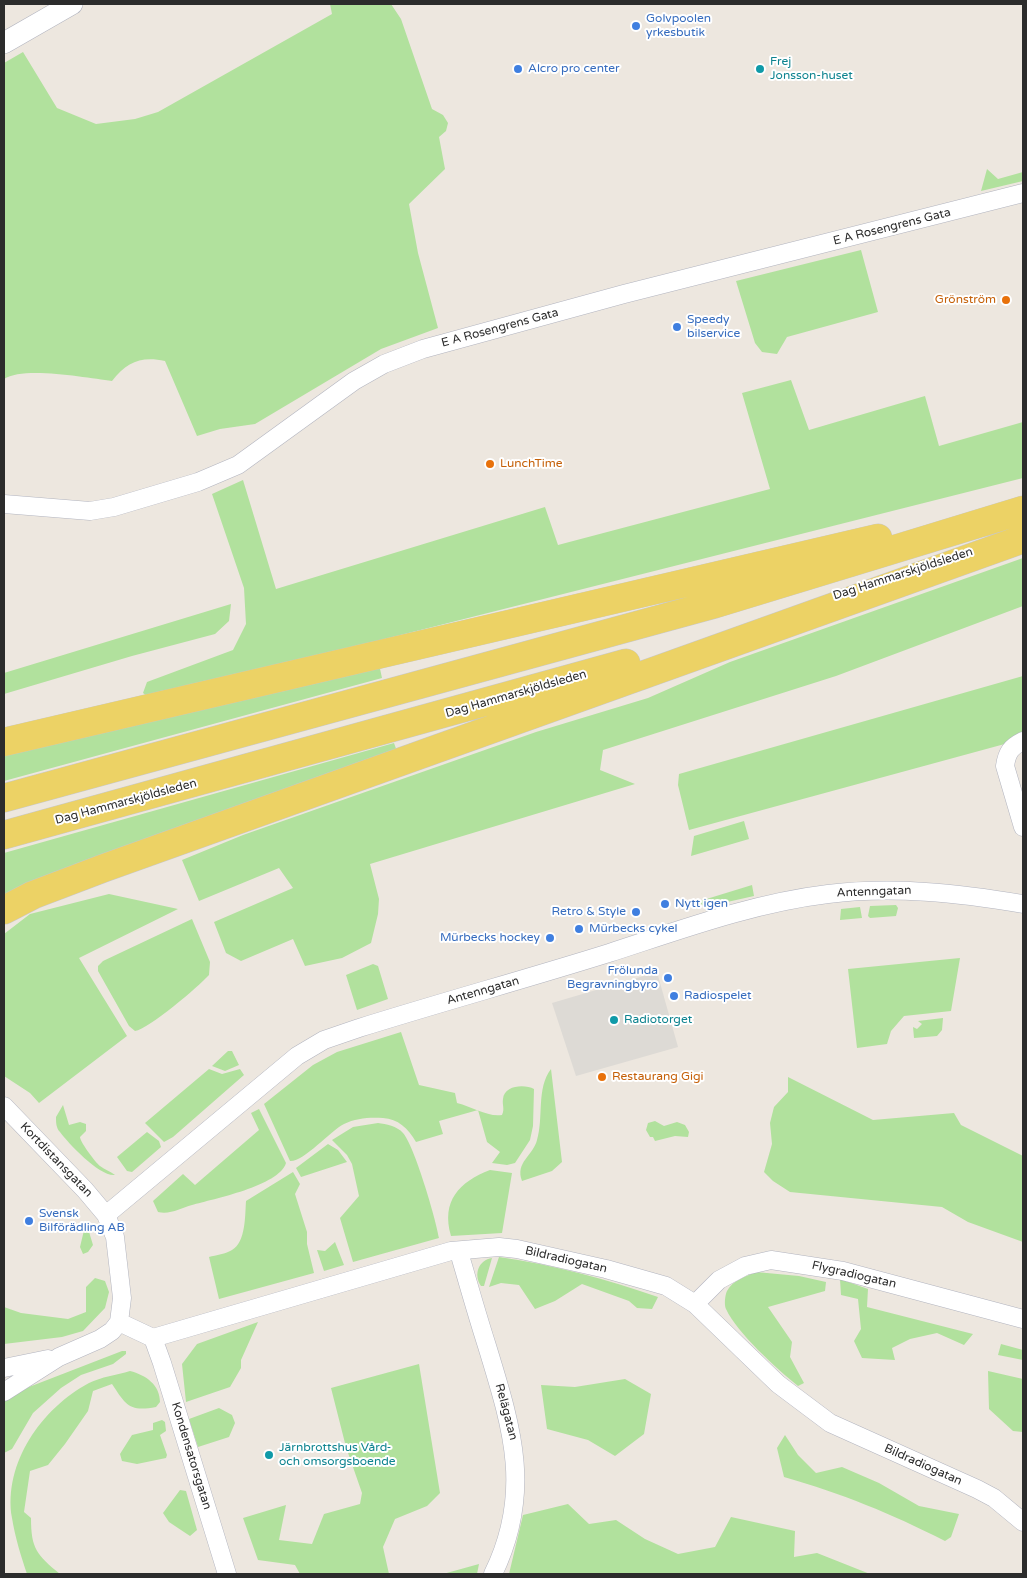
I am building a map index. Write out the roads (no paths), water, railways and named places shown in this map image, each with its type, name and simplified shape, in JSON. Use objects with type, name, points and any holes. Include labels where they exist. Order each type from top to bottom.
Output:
[{"type":"main road","points":[[4,742],[1023,504]]},
{"type":"main road","name":"Dag Hammarskjöldsleden","points":[[4,798],[715,604],[1023,510]]},
{"type":"main road","points":[[4,910],[32,894],[1023,538]]},
{"type":"main road","name":"Dag Hammarskjöldsleden","points":[[4,835],[618,666],[1023,538]]},
{"type":"street","points":[[4,43],[72,4]]},
{"type":"street","name":"E A Rosengrens Gata","points":[[4,504],[90,511],[114,507],[198,482],[238,465],[354,381],[384,364],[423,349],[624,294],[1023,193]]},
{"type":"street","points":[[1023,741],[1012,746],[1006,756],[1005,766],[1023,827]]},
{"type":"street","name":"Antenngatan","points":[[106,1215],[297,1056],[324,1040],[359,1028],[694,926],[826,894],[912,890],[972,895],[1023,904]]},
{"type":"street","name":"Kortdistansgatan","points":[[4,1106],[85,1190],[106,1215]]},
{"type":"street","points":[[4,1392],[59,1357],[100,1340],[112,1331],[118,1322],[122,1298],[118,1261],[115,1237],[106,1215]]},
{"type":"street","name":"Bildradiogatan","points":[[153,1338],[451,1250],[459,1252],[499,1247],[526,1250],[606,1269],[666,1286],[695,1304],[778,1384],[830,1423],[977,1489],[994,1498],[1023,1522]]},
{"type":"street","name":"Relägatan","points":[[459,1252],[515,1446],[516,1490],[508,1532],[500,1559],[493,1574]]},
{"type":"street","name":"Flygradiogatan","points":[[695,1304],[719,1280],[745,1266],[771,1260],[842,1272],[1023,1319]]},
{"type":"street","points":[[118,1322],[153,1338]]},
{"type":"street","name":"Kondensatorsgatan","points":[[153,1338],[227,1574]]},
{"type":"street","points":[[4,1368],[59,1357]]},
{"type":"place","name":"Golvpoolen yrkesbutik","points":[[636,26]]},
{"type":"place","name":"Alcro pro center","points":[[518,69]]},
{"type":"place","name":"Frej Jonsson-huset","points":[[760,69]]},
{"type":"place","name":"Grönström","points":[[1006,300]]},
{"type":"place","name":"Speedy bilservice","points":[[677,327]]},
{"type":"place","name":"LunchTime","points":[[490,464]]},
{"type":"place","name":"Nytt igen","points":[[665,904]]},
{"type":"place","name":"Retro & Style","points":[[636,912]]},
{"type":"place","name":"Mürbecks cykel","points":[[579,929]]},
{"type":"place","name":"Mürbecks hockey","points":[[550,938]]},
{"type":"place","name":"Frölunda Begravningbyro","points":[[668,978]]},
{"type":"place","name":"Radiospelet","points":[[674,996]]},
{"type":"place","name":"Radiotorget","points":[[614,1020]]},
{"type":"place","name":"Restaurang Gigi","points":[[602,1077]]},
{"type":"place","name":"Svensk Bilförädling AB","points":[[29,1221]]},
{"type":"place","name":"Järnbrottshus Vård- och omsorgsboende","points":[[269,1455]]}]
